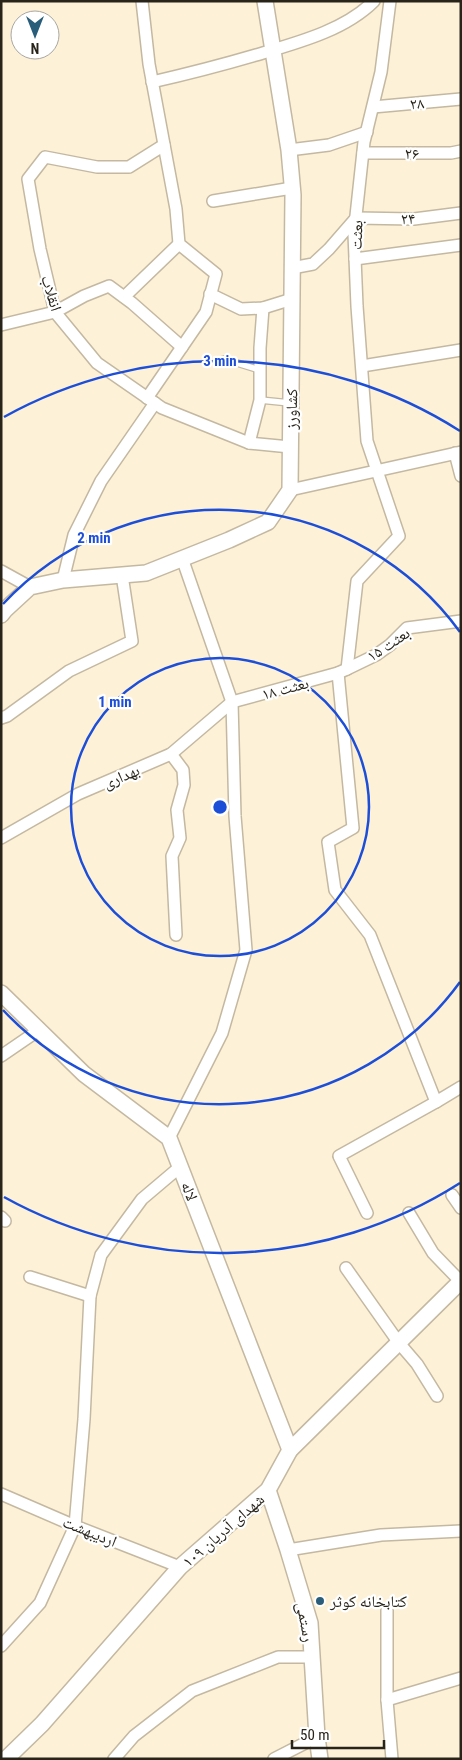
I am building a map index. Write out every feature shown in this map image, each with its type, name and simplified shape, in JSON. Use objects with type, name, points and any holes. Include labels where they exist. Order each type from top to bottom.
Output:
[{"type":"street","points":[[64,580],[74,535],[101,481],[182,346],[206,312],[216,274],[179,244],[176,209],[152,82],[142,1]]},
{"type":"street","name":"کشاورز","points":[[266,1],[289,150],[292,188],[290,490]]},
{"type":"street","points":[[152,82],[204,70],[321,35],[365,10],[374,1]]},
{"type":"street","name":"بعثت","points":[[342,671],[357,581],[399,536],[367,442],[354,234],[363,152],[381,72],[390,1]]},
{"type":"street","name":"۲۸","points":[[373,107],[461,99]]},
{"type":"street","points":[[289,150],[329,145],[367,132]]},
{"type":"street","name":"انقلاب","points":[[164,145],[129,167],[97,167],[45,157],[28,179],[40,248],[55,312],[97,363],[162,408],[249,443],[290,447]]},
{"type":"street","name":"۲۶","points":[[363,152],[461,151]]},
{"type":"street","points":[[213,201],[292,188]]},
{"type":"street","name":"۲۴","points":[[356,218],[414,219],[461,213]]},
{"type":"street","points":[[292,268],[313,264],[330,249],[356,218]]},
{"type":"street","points":[[124,297],[179,244]]},
{"type":"street","points":[[355,259],[461,245]]},
{"type":"street","points":[[1,325],[55,312],[84,296],[109,286],[182,346]]},
{"type":"street","points":[[210,294],[241,309],[263,308],[292,299]]},
{"type":"street","points":[[249,443],[260,400],[263,308]]},
{"type":"street","points":[[362,366],[461,350]]},
{"type":"street","points":[[1,616],[30,587],[64,580],[146,573],[229,540],[268,522],[290,490],[458,453],[461,476]]},
{"type":"street","points":[[1,993],[84,1074],[169,1138],[222,1033],[246,950],[235,816],[232,702],[182,558]]},
{"type":"street","points":[[1,571],[30,587]]},
{"type":"street","points":[[1,718],[7,716],[68,672],[132,641],[122,575]]},
{"type":"street","name":"بعثت ۱۵","points":[[342,671],[376,655],[390,645],[407,628],[461,621]]},
{"type":"street","points":[[342,671],[353,828],[328,842],[335,890],[370,935],[436,1102]]},
{"type":"street","name":"بعثت ۱۸","points":[[232,702],[342,671]]},
{"type":"street","name":"بهداری","points":[[1,838],[78,794],[171,754],[232,702]]},
{"type":"street","points":[[171,754],[183,770],[184,785],[176,810],[180,838],[172,856],[176,935]]},
{"type":"street","points":[[1,1056],[39,1030]]},
{"type":"street","points":[[367,1213],[339,1156],[461,1087]]},
{"type":"street","name":"لاله","points":[[169,1138],[290,1450]]},
{"type":"street","points":[[1,1646],[40,1603],[75,1526],[84,1419],[90,1296],[101,1255],[142,1199],[180,1166]]},
{"type":"street","points":[[452,1195],[461,1208]]},
{"type":"street","points":[[409,1213],[433,1253],[461,1282]]},
{"type":"street","points":[[346,1268],[417,1364],[438,1396]]},
{"type":"street","points":[[30,1277],[90,1296]]},
{"type":"street","name":"شهدای آدریان ۱۰۹","points":[[6,1759],[42,1724],[180,1566],[268,1490],[290,1450],[461,1282]]},
{"type":"street","name":"رستمی","points":[[268,1490],[310,1623],[320,1759]]},
{"type":"street","name":"اردیبهشت","points":[[1,1494],[75,1526],[180,1566]]},
{"type":"street","points":[[288,1550],[381,1535],[461,1532]]},
{"type":"street","points":[[387,1610],[387,1700],[392,1759]]},
{"type":"street","points":[[114,1759],[134,1736],[192,1691],[278,1657],[312,1657]]},
{"type":"street","points":[[387,1700],[461,1678]]},
{"type":"street","points":[[274,1759],[317,1737]]},
{"type":"lane","points":[[224,359],[260,370]]},
{"type":"lane","points":[[260,400],[291,403]]},
{"type":"place","name":"کتابخانه کوثر","points":[[320,1601]]}]
